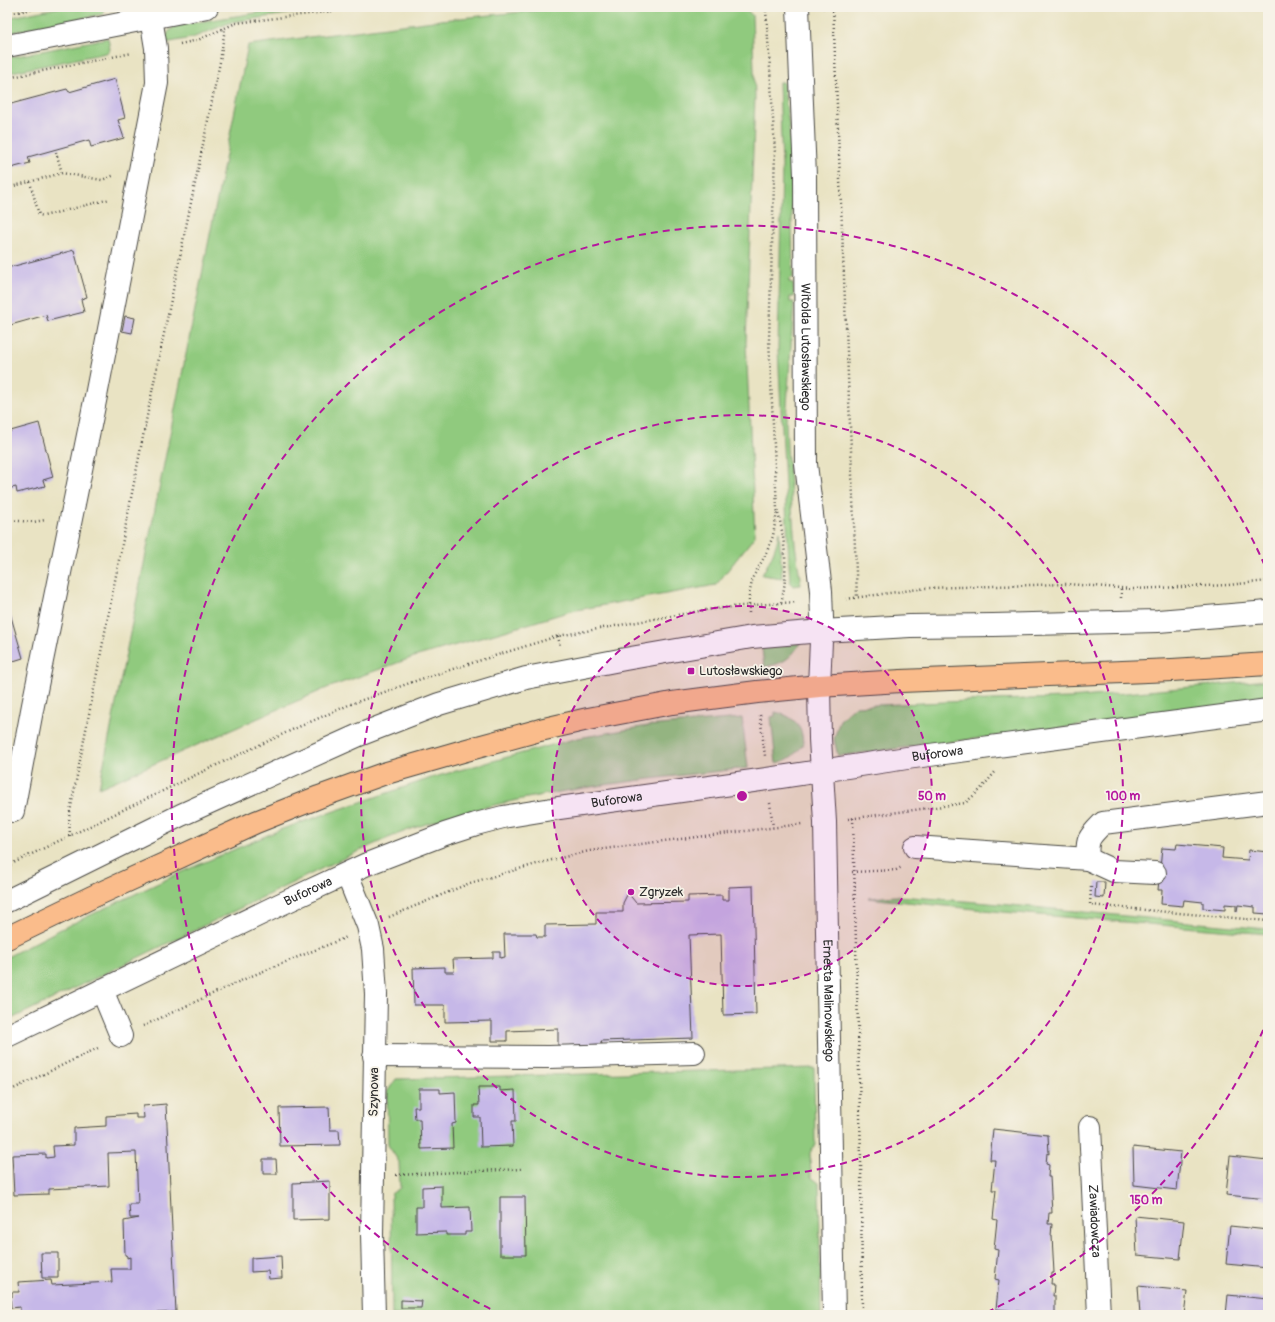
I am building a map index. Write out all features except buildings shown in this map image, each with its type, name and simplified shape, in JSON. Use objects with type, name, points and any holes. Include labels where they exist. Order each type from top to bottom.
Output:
[{"type":"main road","points":[[7,938],[92,897],[256,822],[383,774],[540,730],[588,719],[672,703],[757,692],[820,686],[901,681],[1172,670],[1268,664]]},
{"type":"street","points":[[7,46],[207,7]]},
{"type":"street","name":"Witolda Lutosławskiego","points":[[798,7],[805,176],[806,464],[820,591],[822,631],[820,686]]},
{"type":"street","points":[[14,811],[33,705],[156,90],[156,48],[151,18]]},
{"type":"street","points":[[7,901],[181,815],[359,735],[439,704],[526,678],[618,660],[752,637],[910,626],[1158,621],[1268,612]]},
{"type":"street","name":"Ernesta Malinowskiego","points":[[820,686],[821,771],[825,822],[834,1315]]},
{"type":"street","name":"Buforowa","points":[[7,1036],[347,874],[445,834],[504,817],[915,757],[1268,710]]},
{"type":"street","points":[[1088,859],[1087,845],[1091,834],[1102,823],[1268,802]]},
{"type":"street","points":[[915,847],[1088,859],[1114,871],[1155,872]]},
{"type":"street","name":"Szynowa","points":[[347,874],[368,926],[373,949],[376,994],[372,1234],[374,1315]]},
{"type":"street","points":[[102,990],[121,1036]]},
{"type":"street","points":[[374,1056],[541,1057],[694,1053]]},
{"type":"street","name":"Zawiadowcza","points":[[1090,1127],[1099,1315]]},
{"type":"path","points":[[7,14],[43,7]]},
{"type":"path","points":[[7,78],[198,40],[236,23],[365,7]]},
{"type":"path","points":[[748,606],[753,577],[766,554],[773,536],[777,509],[769,339],[775,153],[765,7]]},
{"type":"path","points":[[833,7],[857,597]]},
{"type":"path","points":[[70,836],[69,817],[149,408],[220,62],[225,28]]},
{"type":"path","points":[[56,152],[62,173]]},
{"type":"path","points":[[7,188],[62,173],[102,180],[108,177]]},
{"type":"path","points":[[30,182],[37,211],[39,215],[44,216],[117,197]]},
{"type":"path","points":[[777,509],[783,531],[785,577],[785,589],[781,603]]},
{"type":"path","points":[[7,520],[38,522]]},
{"type":"path","points":[[845,599],[926,588],[1067,584],[1133,589],[1228,585],[1268,581]]},
{"type":"path","points":[[760,711],[765,762]]},
{"type":"path","points":[[846,820],[965,803],[980,790],[999,768]]},
{"type":"path","points":[[769,799],[773,828]]},
{"type":"path","points":[[853,818],[862,1315]]},
{"type":"path","points":[[7,1092],[121,1036],[249,978],[470,883],[540,863],[589,852],[809,824]]},
{"type":"path","points":[[826,873],[896,870],[902,868],[915,847]]},
{"type":"path","points":[[1088,859],[1091,874],[1090,905],[1268,921]]},
{"type":"path","points":[[373,1175],[521,1169]]},
{"type":"green space","points":[[61,7],[102,7],[104,14],[7,33],[7,18]]},
{"type":"green space","points":[[294,7],[335,7],[232,22],[192,38],[165,43],[166,36],[169,31],[179,25]]},
{"type":"green space","points":[[571,7],[743,7],[752,15],[755,97],[746,343],[755,536],[716,585],[571,611],[414,657],[327,688],[99,788],[248,45],[441,20]]},
{"type":"green space","points":[[108,38],[110,49],[106,53],[7,73],[7,58]]},
{"type":"green space","points":[[779,82],[783,82],[789,125],[791,154],[793,278],[790,278],[789,282],[793,283],[794,297],[790,297],[790,302],[794,302],[786,420],[795,544],[801,585],[793,586],[790,583],[778,349],[782,167]]},
{"type":"green space","points":[[779,531],[782,578],[762,575],[775,548]]},
{"type":"green space","points":[[800,643],[797,649],[785,660],[764,667],[762,648]]},
{"type":"green space","points":[[1268,680],[1268,702],[838,756],[834,739],[840,720],[855,706],[1071,698]]},
{"type":"green space","points":[[775,712],[787,716],[796,722],[803,738],[803,745],[797,752],[791,757],[776,763],[771,717],[775,716]]},
{"type":"green space","points":[[742,718],[748,768],[581,788],[498,804],[405,831],[323,868],[7,1021],[7,957],[59,930],[184,871],[282,829],[434,777],[578,738],[648,726]]},
{"type":"green space","points":[[897,896],[990,903],[1268,929],[1268,934],[1003,912],[868,898]]},
{"type":"green space","points":[[814,1068],[815,1144],[810,1153],[811,1177],[819,1183],[821,1315],[392,1315],[391,1194],[400,1188],[399,1162],[388,1145],[387,1092],[396,1079]]},
{"type":"place","name":"Lutosławskiego","points":[[691,671]]},
{"type":"place","name":"Zgryzek","points":[[631,892]]}]
